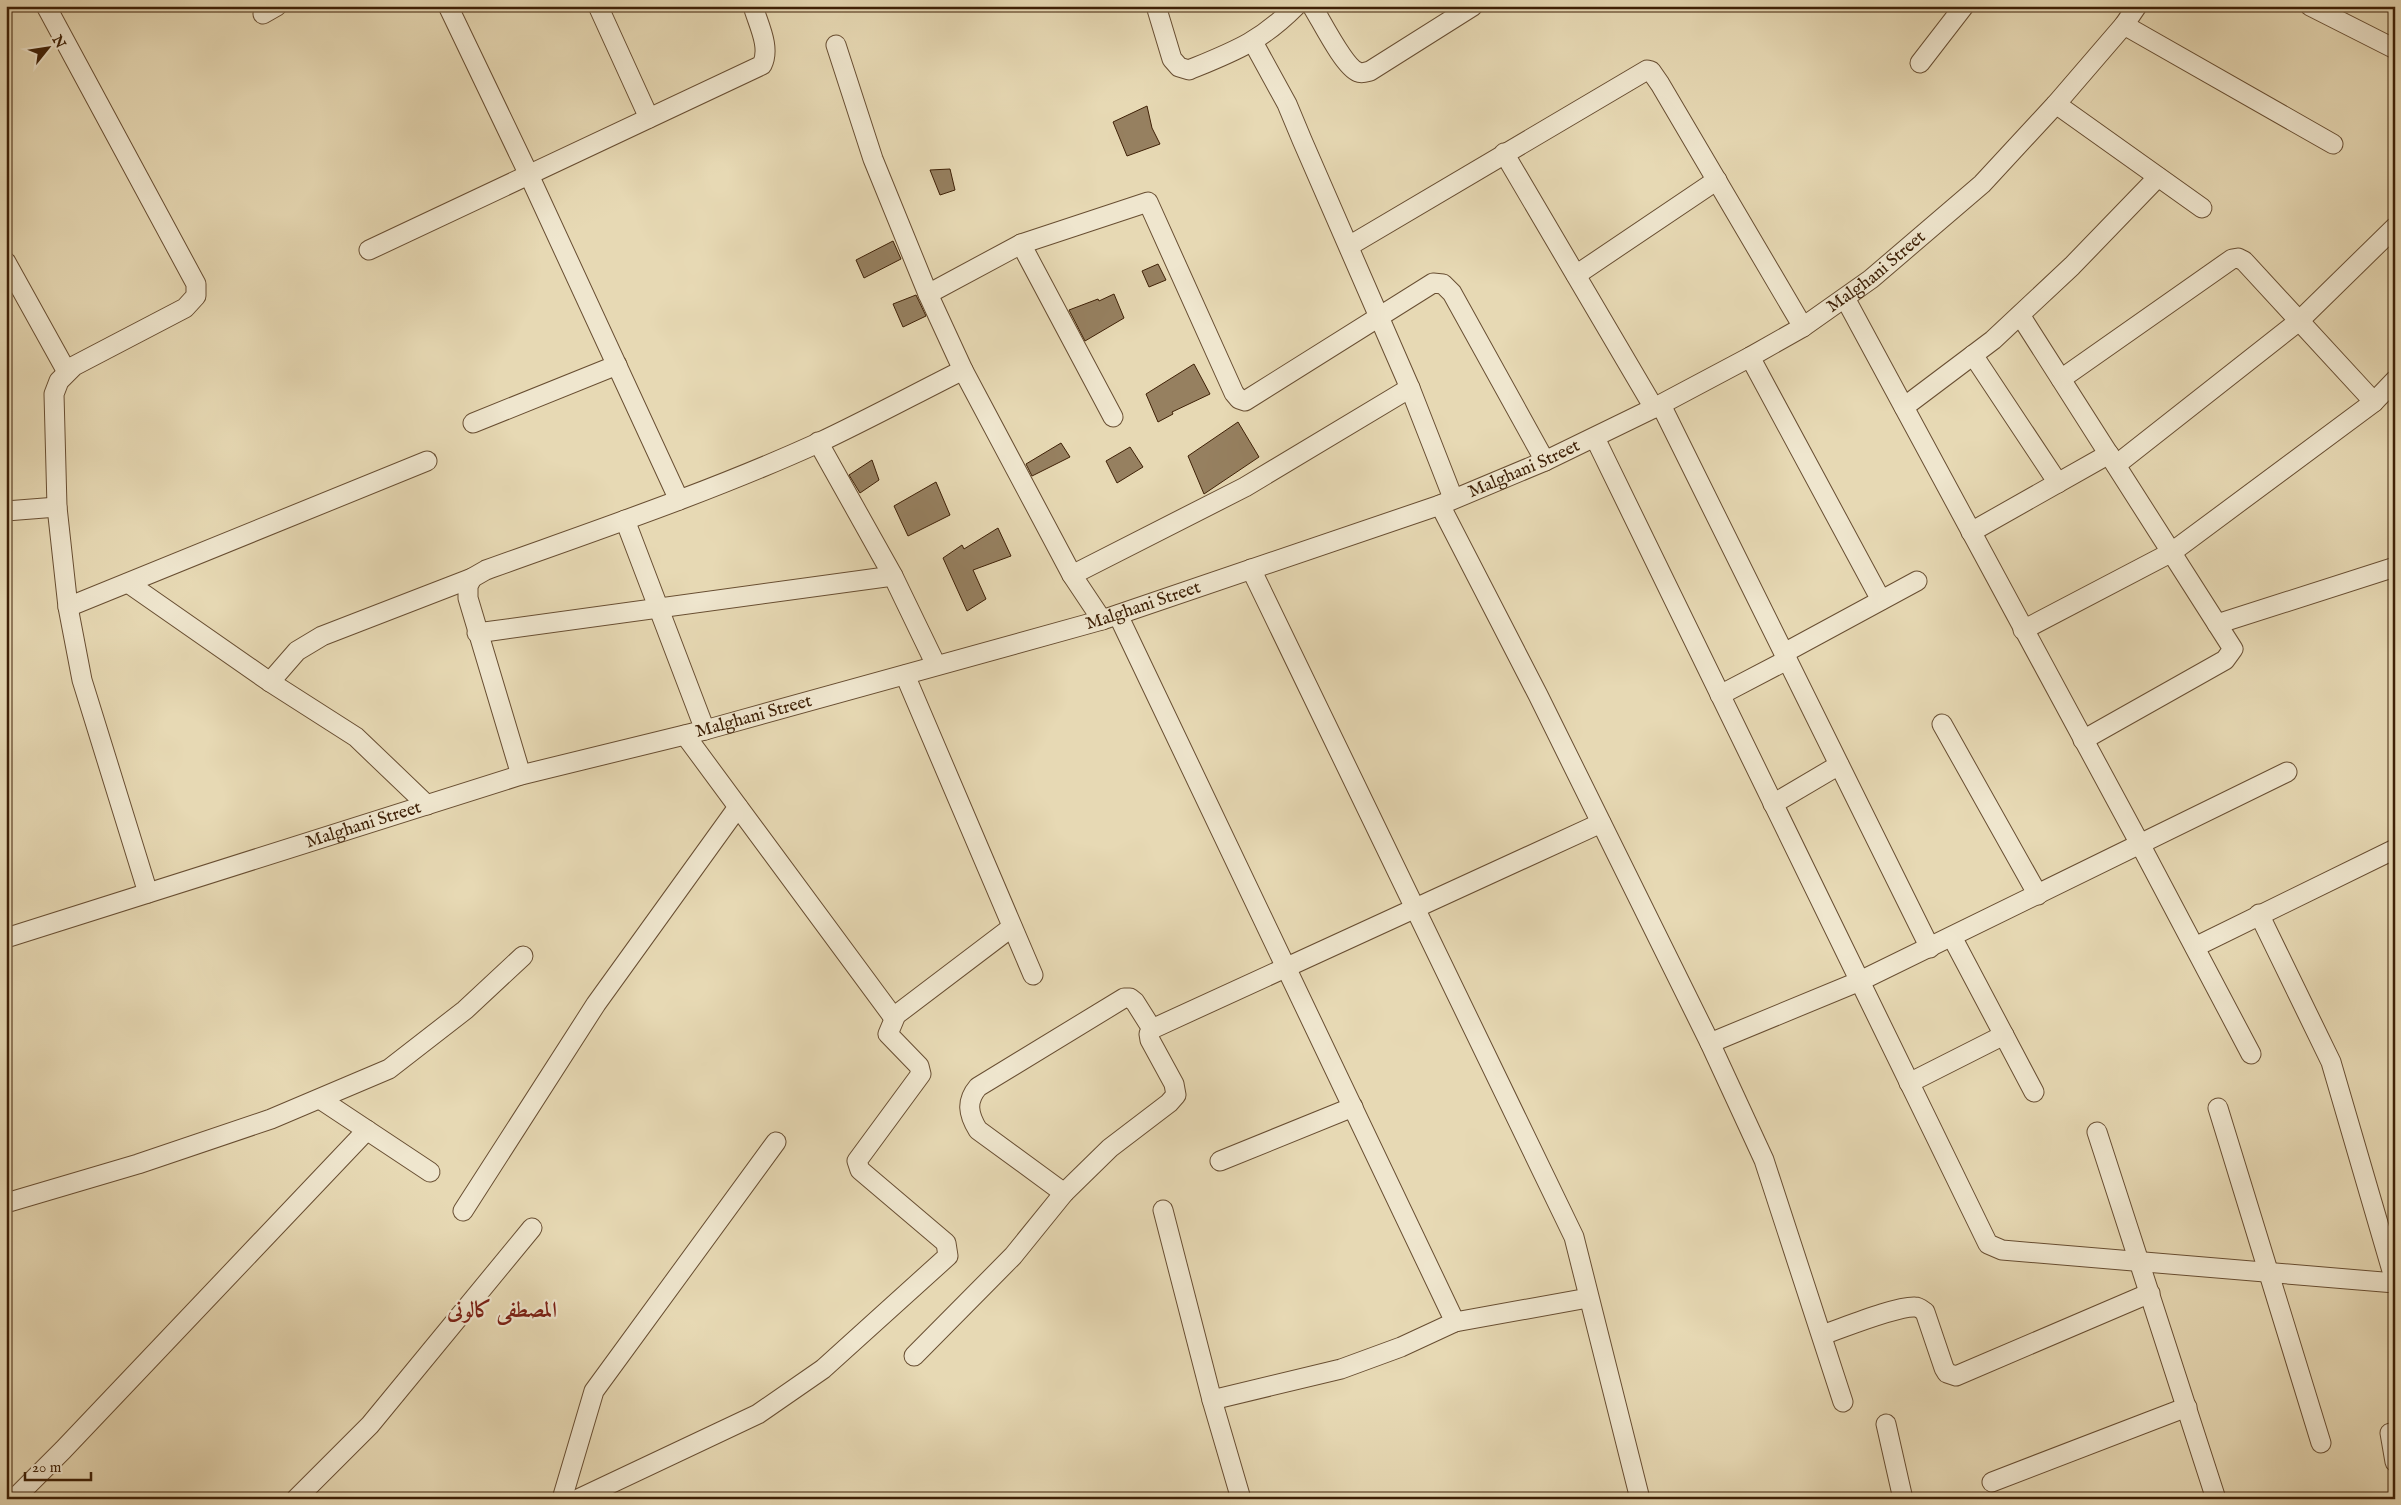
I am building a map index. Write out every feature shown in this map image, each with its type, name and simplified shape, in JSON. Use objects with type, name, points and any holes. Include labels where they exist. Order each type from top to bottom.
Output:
[{"type":"street","points":[[46,6],[196,284],[196,296],[185,308],[74,366],[59,380],[54,394],[57,507],[68,607],[82,680],[148,893]]},
{"type":"street","points":[[448,6],[680,500]]},
{"type":"street","points":[[598,6],[649,118]]},
{"type":"street","points":[[369,250],[762,65],[766,57],[766,50],[753,6]]},
{"type":"street","points":[[1156,6],[1172,59],[1179,67],[1189,70],[1253,42],[1277,25],[1296,6]]},
{"type":"street","points":[[1312,6],[1346,62],[1357,72],[1363,73],[1370,71],[1473,6]]},
{"type":"street","points":[[1920,63],[1964,6]]},
{"type":"street","name":"Malghani Street","points":[[6,938],[520,775],[705,730],[1110,618],[1447,501],[1545,461],[1658,407],[1803,328],[1845,298],[1917,242],[1982,184],[2056,104],[2137,6]]},
{"type":"street","points":[[2310,6],[2395,49]]},
{"type":"street","points":[[2124,24],[2333,144]]},
{"type":"street","points":[[1253,42],[1287,104],[1410,388],[1447,501],[1538,695],[1710,1043],[1767,1167],[1844,1402]]},
{"type":"street","points":[[836,45],[873,160],[928,294],[963,370],[1072,575],[1110,618],[1286,967],[1454,1322]]},
{"type":"street","points":[[1349,246],[1647,70],[1651,72],[1660,84],[1803,328]]},
{"type":"street","points":[[2056,104],[2202,208]]},
{"type":"street","points":[[1504,153],[1658,407],[1786,656],[1930,948]]},
{"type":"street","points":[[1904,407],[1973,355],[2020,315],[2072,266],[2158,177]]},
{"type":"street","points":[[1576,274],[1717,180]]},
{"type":"street","points":[[928,294],[1021,244],[1148,202],[1234,393],[1245,401],[1433,283],[1443,284],[1452,293],[1545,461]]},
{"type":"street","points":[[1971,532],[2058,483],[2112,460],[2299,321],[2395,227]]},
{"type":"street","points":[[1021,244],[1113,417]]},
{"type":"street","points":[[2061,379],[2232,258],[2238,258],[2244,261],[2374,402]]},
{"type":"street","points":[[6,262],[67,372]]},
{"type":"street","points":[[1845,298],[2252,1054]]},
{"type":"street","points":[[2020,315],[2233,649],[2225,660],[2083,740]]},
{"type":"street","points":[[1973,355],[2058,483]]},
{"type":"street","points":[[1750,357],[1881,600]]},
{"type":"street","points":[[473,423],[617,365]]},
{"type":"street","points":[[270,682],[297,651],[322,636],[472,578],[486,570],[680,500],[818,442],[963,370]]},
{"type":"street","points":[[2023,630],[2172,552],[2374,402],[2395,380]]},
{"type":"street","points":[[1072,575],[1245,487],[1410,388]]},
{"type":"street","points":[[1595,438],[1988,1244],[2002,1250],[2395,1282],[2331,1062],[2259,914]]},
{"type":"street","points":[[818,442],[893,576],[936,666]]},
{"type":"street","points":[[68,607],[427,462]]},
{"type":"street","points":[[6,511],[57,507]]},
{"type":"street","points":[[625,520],[705,730]]},
{"type":"street","points":[[2217,624],[2395,567]]},
{"type":"street","points":[[1251,569],[1574,1237],[1640,1499]]},
{"type":"street","points":[[477,633],[893,576]]},
{"type":"street","points":[[472,578],[468,586],[468,598],[520,775]]},
{"type":"street","points":[[1720,696],[1881,600],[1917,581]]},
{"type":"street","points":[[128,583],[270,682],[356,736],[427,805]]},
{"type":"street","points":[[905,675],[1033,975]]},
{"type":"street","points":[[1942,724],[2038,895]]},
{"type":"street","points":[[685,735],[891,1014],[896,1015]]},
{"type":"street","points":[[1773,804],[1839,765]]},
{"type":"street","points":[[1710,1043],[1860,981],[2287,772]]},
{"type":"street","points":[[462,1211],[596,1004],[738,807]]},
{"type":"street","points":[[914,1356],[1013,1256],[1064,1193],[1110,1148],[1176,1095],[1174,1084],[1150,1040],[1149,1034],[1152,1029],[1601,823]]},
{"type":"street","points":[[2195,947],[2395,849]]},
{"type":"street","points":[[578,1499],[766,1409],[823,1369],[948,1256],[946,1243],[857,1166],[857,1161],[921,1074],[919,1066],[888,1034],[896,1015],[1012,927]]},
{"type":"street","points":[[1952,937],[2034,1092]]},
{"type":"street","points":[[6,1203],[146,1161],[271,1119],[388,1069],[464,1010],[523,956]]},
{"type":"street","points":[[1064,1193],[978,1130],[971,1120],[968,1107],[971,1095],[978,1087],[1124,998],[1130,998],[1135,1002],[1152,1029]]},
{"type":"street","points":[[1909,1083],[2004,1035]]},
{"type":"street","points":[[320,1099],[430,1172]]},
{"type":"street","points":[[1220,1161],[1353,1107]]},
{"type":"street","points":[[2218,1108],[2321,1444]]},
{"type":"street","points":[[14,1499],[64,1450],[366,1130]]},
{"type":"street","points":[[2097,1132],[2216,1499]]},
{"type":"street","points":[[562,1499],[594,1391],[776,1142]]},
{"type":"street","points":[[1163,1210],[1212,1400],[1241,1499]]},
{"type":"street","points":[[296,1499],[370,1425],[532,1228]]},
{"type":"street","points":[[1822,1335],[1891,1312],[1915,1307],[1920,1308],[1925,1312],[1944,1368],[1947,1373],[1956,1376],[2150,1293]]},
{"type":"street","points":[[1212,1400],[1342,1369],[1401,1347],[1454,1322],[1588,1298]]},
{"type":"street","points":[[1992,1482],[2186,1407]]},
{"type":"street","points":[[1886,1424],[1903,1499]]},
{"type":"street","points":[[2390,1432],[2395,1462]]},
{"type":"building","points":[[1147,106],[1152,128],[1160,144],[1127,156],[1113,122]]},
{"type":"building","points":[[950,169],[955,190],[940,195],[930,170]]},
{"type":"building","points":[[893,241],[901,259],[864,278],[856,260]]},
{"type":"building","points":[[1158,264],[1166,280],[1149,287],[1142,271]]},
{"type":"building","points":[[1114,294],[1124,318],[1085,341],[1069,310],[1098,299],[1099,301]]},
{"type":"building","points":[[916,295],[926,316],[903,327],[893,304]]},
{"type":"building","points":[[1194,364],[1210,394],[1172,412],[1173,414],[1158,422],[1146,394]]},
{"type":"building","points":[[1238,422],[1259,457],[1204,494],[1188,456]]},
{"type":"building","points":[[1061,443],[1070,457],[1032,476],[1026,464]]},
{"type":"building","points":[[1130,447],[1143,467],[1117,483],[1106,461]]},
{"type":"building","points":[[872,460],[879,480],[860,493],[849,475]]},
{"type":"building","points":[[936,482],[950,515],[908,536],[894,506]]},
{"type":"building","points":[[998,528],[1011,556],[973,570],[986,599],[967,611],[943,558],[962,545],[964,549]]},
{"type":"district","name":"المصطفی کالونی","points":[[502,1311]]}]
